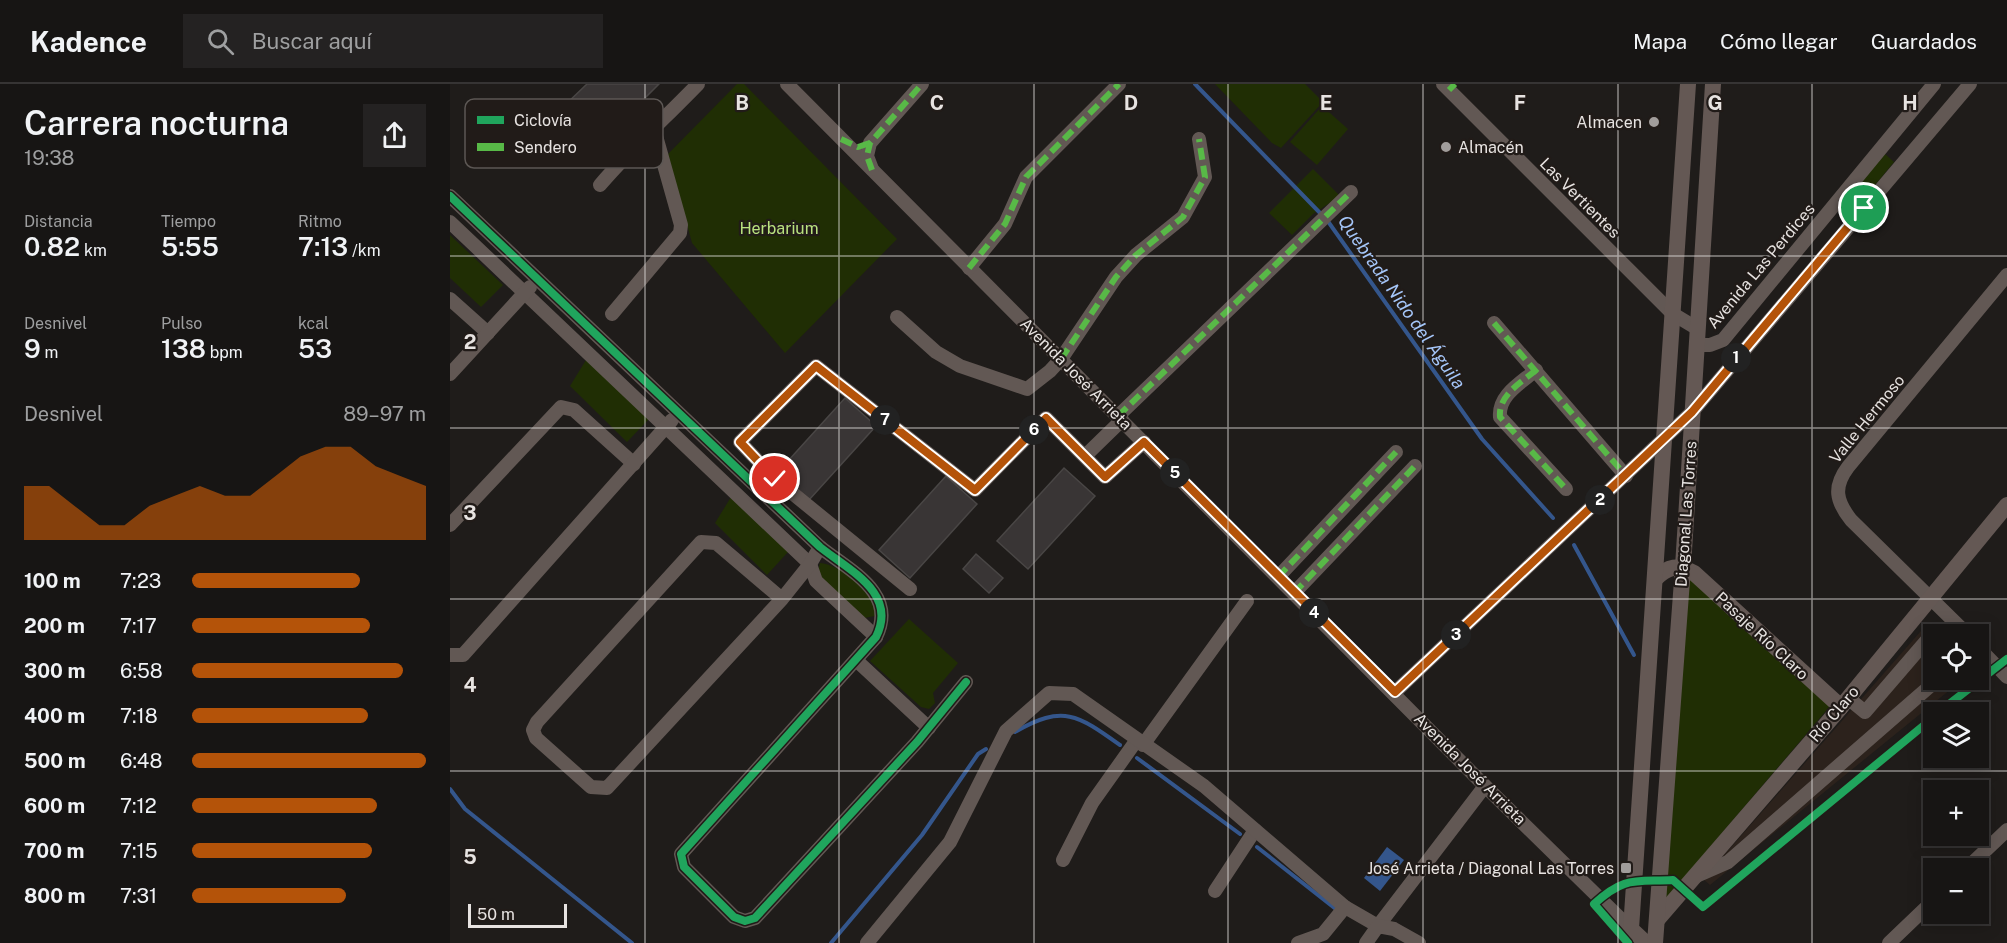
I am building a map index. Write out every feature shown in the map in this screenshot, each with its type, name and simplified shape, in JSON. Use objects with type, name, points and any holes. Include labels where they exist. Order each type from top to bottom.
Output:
[{"type":"main road","name":"Diagonal Las Torres","points":[[1631,928],[1688,84]]},
{"type":"main road","name":"Diagonal Las Torres","points":[[1655,943],[1683,567],[1713,84]]},
{"type":"main road","name":"Río Claro","points":[[1657,920],[1845,702],[2007,505]]},
{"type":"main road","points":[[1655,579],[1666,569],[1683,567]]},
{"type":"main road","name":"Pasaje Río Claro","points":[[1683,567],[1694,573],[1845,702]]},
{"type":"main road","name":"Avenida José Arrieta","points":[[1631,928],[1646,943]]},
{"type":"street","points":[[663,120],[698,84]]},
{"type":"street","name":"Avenida José Arrieta","points":[[787,84],[1395,692],[1485,786],[1631,928]]},
{"type":"street","points":[[872,170],[867,156],[870,143],[922,84]]},
{"type":"street","points":[[969,268],[1005,224],[1026,177],[1119,84]]},
{"type":"street","name":"Avenida Las Perdices","points":[[1698,337],[1710,345],[1723,340],[1934,84]]},
{"type":"street","points":[[1395,692],[1692,412],[1970,84]]},
{"type":"street","name":"Las Vertientes","points":[[1449,86],[1698,337]]},
{"type":"street","points":[[841,139],[858,147],[870,143]]},
{"type":"street","points":[[897,317],[936,352],[960,366],[1027,389],[1050,372],[1061,359],[1116,277],[1136,255],[1184,216],[1205,177],[1199,139]]},
{"type":"street","points":[[612,314],[680,233],[681,225],[663,161]]},
{"type":"street","points":[[600,185],[615,168]]},
{"type":"street","points":[[1085,456],[1120,418],[1351,192]]},
{"type":"street","points":[[450,196],[536,280],[820,546],[874,592],[883,606],[884,617],[876,637],[681,854],[684,867],[734,916],[745,921],[755,918],[929,728],[966,682]]},
{"type":"street","points":[[450,222],[810,564],[816,581],[876,637]]},
{"type":"street","name":"Valle Hermoso","points":[[1957,624],[1851,520],[1839,502],[1837,487],[1848,467],[2007,274]]},
{"type":"street","points":[[450,374],[536,280]]},
{"type":"street","points":[[450,299],[488,333]]},
{"type":"street","points":[[1494,322],[1626,476]]},
{"type":"street","points":[[910,589],[775,479],[740,442],[816,366],[975,490],[1046,418],[1105,477],[1144,442]]},
{"type":"street","points":[[1536,370],[1504,398],[1499,407],[1500,417],[1566,489]]},
{"type":"street","points":[[450,525],[561,407],[574,410],[634,464]]},
{"type":"street","points":[[450,655],[464,655],[668,427],[677,412]]},
{"type":"street","points":[[1278,577],[1396,452]]},
{"type":"street","points":[[1294,593],[1415,466]]},
{"type":"street","points":[[782,599],[716,543],[701,542],[537,722],[533,730],[536,738],[591,787],[607,788],[782,599],[810,564],[820,546]]},
{"type":"street","points":[[1063,860],[1092,803],[1246,601]]},
{"type":"street","points":[[1845,702],[1865,712],[1923,645]]},
{"type":"street","points":[[1989,658],[2007,677]]},
{"type":"street","points":[[856,660],[929,728]]},
{"type":"street","points":[[1691,878],[1728,862],[1926,690]]},
{"type":"street","points":[[867,943],[950,842],[1006,731],[1049,693],[1073,694],[1204,786],[1345,906],[1378,926],[1395,929],[1419,943]]},
{"type":"street","points":[[1366,943],[1485,786]]},
{"type":"street","points":[[1215,891],[1255,830]]},
{"type":"street","points":[[1978,858],[2007,830]]},
{"type":"street","points":[[1298,943],[1323,934],[1345,906]]},
{"type":"street","points":[[1888,943],[1923,910]]},
{"type":"shaded area","points":[[1923,629],[1923,690],[1950,690],[1935,702],[1923,702],[1923,712],[1710,885],[1703,879]]},
{"type":"green space","name":"Herbarium","points":[[737,84],[744,84],[897,239],[785,353],[692,243],[668,154]]},
{"type":"green space","points":[[1215,84],[1305,84],[1323,102],[1281,148],[1272,143]]},
{"type":"green space","points":[[1322,106],[1348,129],[1317,165],[1290,142]]},
{"type":"green space","points":[[1885,154],[1894,162],[1851,214],[1841,206]]},
{"type":"green space","points":[[1313,169],[1340,196],[1313,214],[1292,235],[1269,213]]},
{"type":"green space","points":[[450,235],[503,285],[481,307],[450,278]]},
{"type":"green space","points":[[586,360],[649,419],[627,442],[570,386]]},
{"type":"green space","points":[[731,497],[788,552],[767,575],[715,523]]},
{"type":"green space","points":[[820,563],[836,568],[860,585],[878,605],[875,616],[864,618],[817,573]]},
{"type":"green space","points":[[1688,572],[1831,705],[1664,901]]},
{"type":"green space","points":[[909,619],[958,663],[933,693],[935,703],[929,709],[921,707],[870,661]]},
{"type":"water","points":[[1387,847],[1404,860],[1380,891],[1364,878]]},
{"type":"building","points":[[587,84],[659,84],[644,99],[571,99]]},
{"type":"building","points":[[845,398],[876,426],[809,500],[778,472]]},
{"type":"building","points":[[1064,468],[1095,496],[1028,569],[997,541]]},
{"type":"building","points":[[946,476],[977,504],[910,578],[879,550]]},
{"type":"building","points":[[976,554],[1003,578],[989,593],[963,569]]},
{"type":"waterway","name":"Quebrada Nido del Águila","points":[[1195,84],[1322,215]]},
{"type":"waterway","name":"Quebrada Nido del Águila","points":[[1327,220],[1482,439],[1553,518]]},
{"type":"waterway","name":"Quebrada Nido del Águila","points":[[1574,545],[1634,655]]},
{"type":"waterway","points":[[1015,732],[1046,718],[1070,717],[1093,726],[1120,745]]},
{"type":"waterway","points":[[831,943],[922,835],[978,754],[986,749]]},
{"type":"waterway","points":[[1137,758],[1240,834]]},
{"type":"waterway","points":[[450,789],[465,809],[632,943]]},
{"type":"waterway","points":[[1257,847],[1337,910]]},
{"type":"marked path","points":[[872,170],[867,156],[870,143],[922,84]]},
{"type":"marked path","points":[[969,268],[1005,224],[1026,177],[1119,84]]},
{"type":"marked path","points":[[1449,90],[1455,84]]},
{"type":"marked path","points":[[841,139],[858,147],[870,143]]},
{"type":"marked path","points":[[1061,359],[1116,277],[1136,255],[1183,217],[1205,177],[1199,139]]},
{"type":"marked path","points":[[1118,416],[1351,192]]},
{"type":"marked path","points":[[1494,323],[1626,476]]},
{"type":"marked path","points":[[1536,370],[1507,396],[1500,409],[1500,417],[1566,489]]},
{"type":"marked path","points":[[1278,577],[1396,452]]},
{"type":"marked path","points":[[1294,593],[1415,466]]},
{"type":"cycle path","points":[[450,196],[820,547],[868,584],[881,608],[881,621],[876,637],[681,854],[684,867],[734,917],[745,921],[755,918],[917,742],[966,682]]},
{"type":"cycle path","points":[[1952,702],[2007,659]]},
{"type":"cycle path","points":[[1628,943],[1594,904],[1605,895],[1630,882],[1673,880],[1703,907],[1923,726]]},
{"type":"place","name":"Almacen","points":[[1654,122]]},
{"type":"place","name":"Almacén","points":[[1446,147]]},
{"type":"place","name":"José Arrieta / Diagonal Las Torres","points":[[1626,868]]},
{"type":"route","points":[[775,479],[740,442],[816,366],[975,490],[1046,418],[1105,477],[1144,442],[1395,692],[1692,412],[1864,208]]}]
